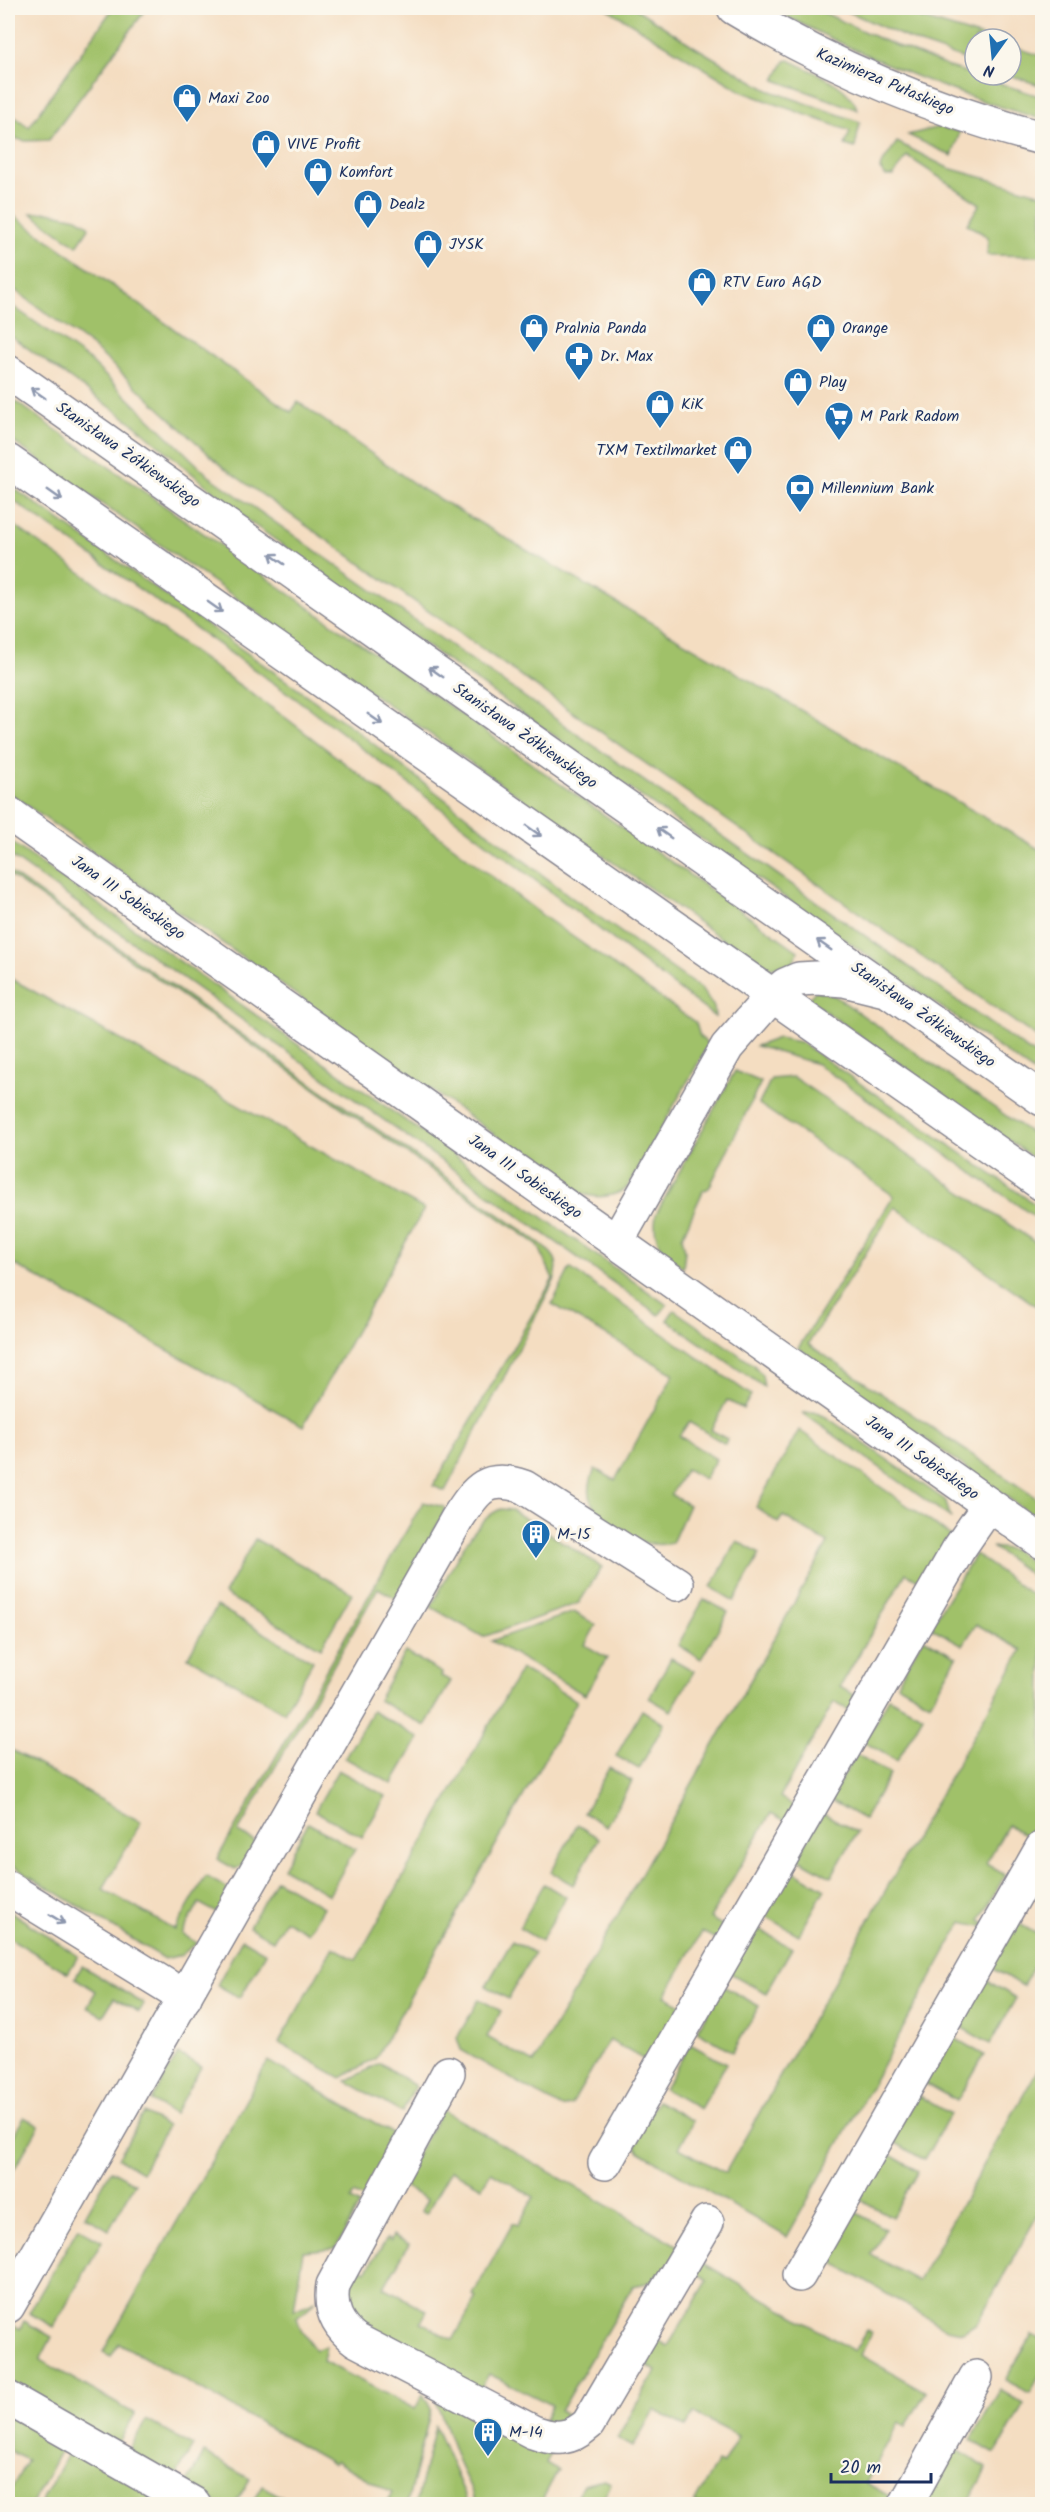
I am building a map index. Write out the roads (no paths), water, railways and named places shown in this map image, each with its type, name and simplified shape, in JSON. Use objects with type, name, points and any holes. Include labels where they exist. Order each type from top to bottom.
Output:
[{"type":"street","name":"Kazimierza Pułaskiego","points":[[734,8],[815,53],[902,93],[947,110],[1042,138]]},
{"type":"street","name":"Stanisława Żółkiewskiego","points":[[8,372],[1042,1099]]},
{"type":"street","points":[[8,461],[1042,1184]]},
{"type":"street","name":"Jana III Sobieskiego","points":[[8,813],[1042,1542]]},
{"type":"street","points":[[617,1241],[727,1047],[772,996],[785,985],[798,979],[817,978],[844,980],[889,991]]},
{"type":"street","points":[[8,2306],[457,1519],[479,1489],[499,1480],[524,1487],[677,1584]]},
{"type":"street","points":[[605,2163],[958,1550],[989,1505]]},
{"type":"street","points":[[799,2275],[1042,1848]]},
{"type":"street","points":[[8,1888],[185,1997]]},
{"type":"street","points":[[448,2073],[333,2285],[332,2308],[337,2321],[343,2331],[356,2340],[533,2432],[551,2438],[571,2436],[588,2424],[707,2222]]},
{"type":"street","points":[[906,2505],[976,2377]]},
{"type":"street","points":[[8,2398],[194,2505]]},
{"type":"place","name":"Maxi Zoo","points":[[187,124]]},
{"type":"place","name":"VIVE Profit","points":[[266,170]]},
{"type":"place","name":"Komfort","points":[[318,198]]},
{"type":"place","name":"Dealz","points":[[368,230]]},
{"type":"place","name":"JYSK","points":[[428,270]]},
{"type":"place","name":"RTV Euro AGD","points":[[702,308]]},
{"type":"place","name":"Pralnia Panda","points":[[534,354]]},
{"type":"place","name":"Orange","points":[[821,354]]},
{"type":"place","name":"Dr. Max","points":[[579,382]]},
{"type":"place","name":"Play","points":[[798,408]]},
{"type":"place","name":"KiK","points":[[660,430]]},
{"type":"place","name":"M Park Radom","points":[[839,442]]},
{"type":"place","name":"TXM Textilmarket","points":[[738,476]]},
{"type":"place","name":"Millennium Bank","points":[[800,514]]},
{"type":"place","name":"M-15","points":[[536,1560]]},
{"type":"place","name":"M-14","points":[[488,2458]]}]
